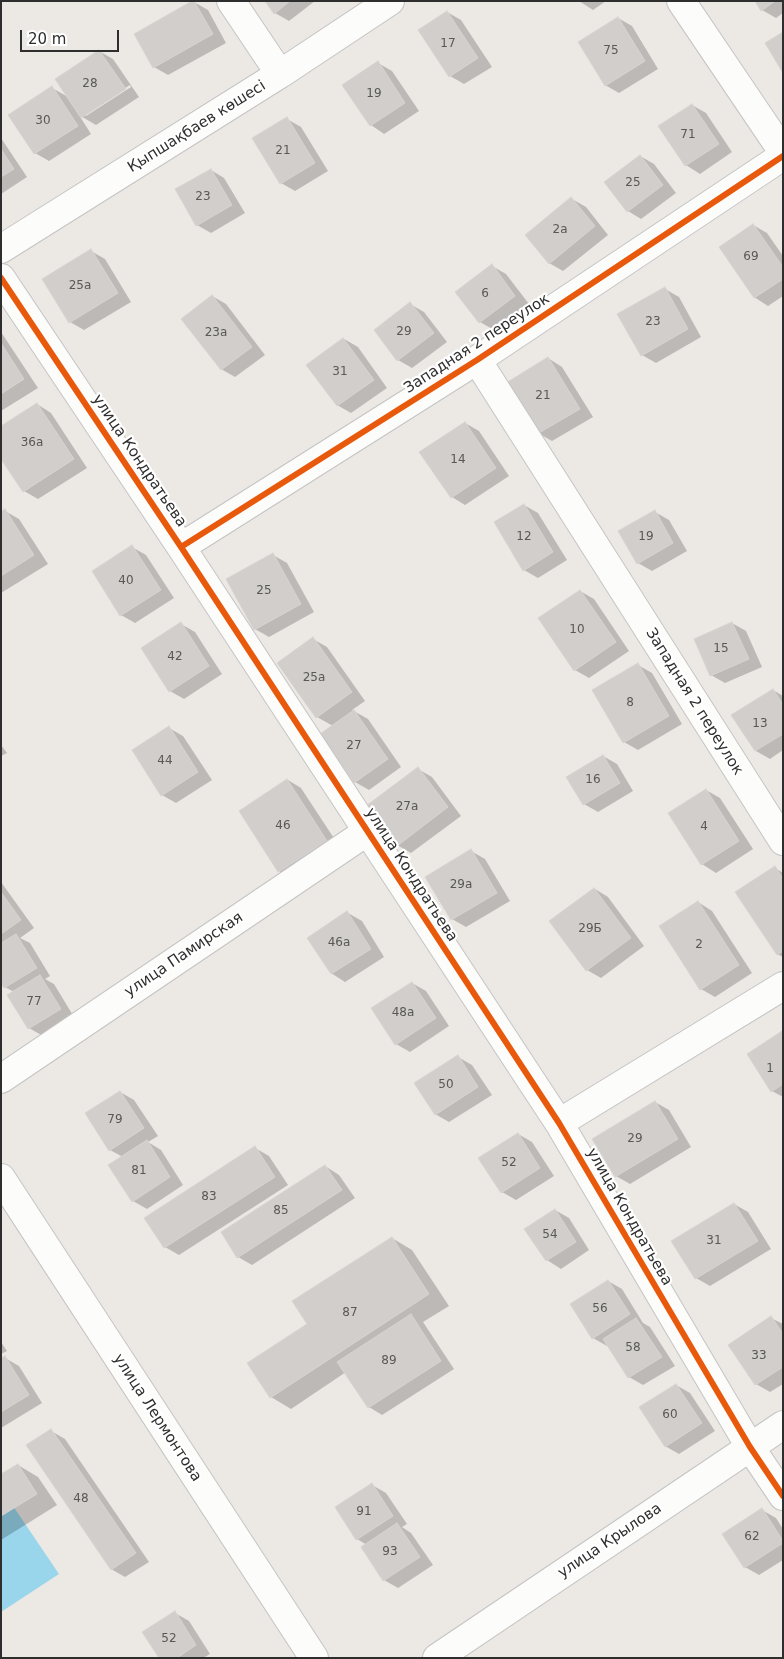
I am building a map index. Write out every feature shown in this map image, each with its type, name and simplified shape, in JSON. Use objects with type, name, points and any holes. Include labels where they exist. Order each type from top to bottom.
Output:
[{"type":"street","points":[[232,1],[280,74]]},
{"type":"street","name":"Қыпшақбаев көшесі","points":[[1,249],[280,74],[390,1]]},
{"type":"street","points":[[682,1],[783,152]]},
{"type":"street","name":"Западная 2 переулок","points":[[181,547],[477,360],[783,156]]},
{"type":"street","name":"улица Кондратьева","points":[[1,278],[181,547],[559,1123],[750,1447],[783,1496]]},
{"type":"street","name":"Западная 2 переулок","points":[[477,360],[783,840]]},
{"type":"street","name":"улица Памирская","points":[[1,1079],[368,831]]},
{"type":"street","points":[[559,1123],[783,986]]},
{"type":"street","name":"улица Лермонтова","points":[[1,1178],[314,1658]]},
{"type":"street","name":"улица Крылова","points":[[437,1658],[783,1425]]},
{"type":"water","points":[[13,1506],[59,1574],[1,1612],[1,1514]]},
{"type":"building","points":[[194,1],[213,34],[153,68],[134,34]]},
{"type":"building","points":[[265,1],[290,1],[274,14]]},
{"type":"building","points":[[755,1],[775,1],[761,11]]},
{"type":"building","points":[[447,11],[478,58],[449,77],[418,30]]},
{"type":"building","points":[[618,17],[645,61],[605,86],[578,42]]},
{"type":"building","points":[[783,32],[783,73],[765,43]]},
{"type":"building","points":[[99,50],[126,89],[81,118],[55,79]]},
{"type":"building","points":[[378,61],[405,103],[370,126],[342,85]]},
{"type":"building","points":[[52,86],[78,126],[34,154],[8,115]]},
{"type":"building","points":[[692,104],[719,144],[685,166],[658,126]]},
{"type":"building","points":[[287,117],[315,163],[280,184],[252,138]]},
{"type":"building","points":[[1,149],[14,169],[1,177]]},
{"type":"building","points":[[640,155],[663,185],[627,212],[604,182]]},
{"type":"building","points":[[211,169],[232,205],[196,226],[175,189]]},
{"type":"building","points":[[571,197],[595,226],[549,264],[525,235]]},
{"type":"building","points":[[753,224],[783,267],[783,279],[754,298],[719,247]]},
{"type":"building","points":[[91,249],[118,293],[69,323],[42,279]]},
{"type":"building","points":[[492,264],[515,296],[479,323],[455,292]]},
{"type":"building","points":[[665,287],[688,329],[641,356],[617,314]]},
{"type":"building","points":[[212,295],[252,347],[221,370],[181,319]]},
{"type":"building","points":[[410,302],[434,333],[397,361],[374,330]]},
{"type":"building","points":[[343,338],[374,380],[337,406],[306,365]]},
{"type":"building","points":[[1,343],[24,379],[1,394]]},
{"type":"building","points":[[548,357],[580,409],[537,434],[506,383]]},
{"type":"building","points":[[37,403],[74,459],[23,492],[1,459],[1,426]]},
{"type":"building","points":[[465,422],[496,468],[451,498],[419,452]]},
{"type":"building","points":[[524,504],[553,552],[523,571],[494,522]]},
{"type":"building","points":[[5,509],[34,555],[1,576],[1,511]]},
{"type":"building","points":[[655,510],[673,543],[637,564],[618,531]]},
{"type":"building","points":[[132,545],[161,590],[120,616],[92,571]]},
{"type":"building","points":[[273,553],[301,604],[254,630],[226,579]]},
{"type":"building","points":[[580,590],[616,642],[574,671],[538,618]]},
{"type":"building","points":[[181,622],[209,666],[169,692],[141,648]]},
{"type":"building","points":[[732,622],[749,659],[710,676],[694,639]]},
{"type":"building","points":[[313,637],[352,692],[316,718],[277,663]]},
{"type":"building","points":[[638,663],[669,716],[623,743],[592,690]]},
{"type":"building","points":[[773,689],[783,705],[783,734],[755,751],[731,715]]},
{"type":"building","points":[[354,710],[388,759],[354,783],[320,734]]},
{"type":"building","points":[[169,726],[198,772],[161,796],[132,750]]},
{"type":"building","points":[[603,755],[620,783],[583,805],[566,777]]},
{"type":"building","points":[[418,767],[448,807],[397,846],[366,806]]},
{"type":"building","points":[[287,779],[327,841],[278,872],[239,811]]},
{"type":"building","points":[[706,789],[739,841],[701,865],[668,813]]},
{"type":"building","points":[[471,849],[497,893],[451,920],[425,877]]},
{"type":"building","points":[[775,866],[783,879],[783,951],[777,955],[735,892]]},
{"type":"building","points":[[594,888],[631,938],[586,971],[549,921]]},
{"type":"building","points":[[1,892],[21,920],[1,934]]},
{"type":"building","points":[[698,901],[739,965],[700,990],[659,926]]},
{"type":"building","points":[[347,911],[371,949],[331,974],[307,938]]},
{"type":"building","points":[[16,934],[37,968],[4,988],[1,983],[1,943]]},
{"type":"building","points":[[40,975],[61,1009],[28,1029],[7,995]]},
{"type":"building","points":[[412,982],[436,1018],[395,1045],[371,1008]]},
{"type":"building","points":[[782,1031],[783,1084],[771,1092],[747,1054]]},
{"type":"building","points":[[458,1055],[478,1087],[435,1115],[414,1083]]},
{"type":"building","points":[[120,1091],[144,1128],[109,1151],[85,1113]]},
{"type":"building","points":[[655,1101],[678,1139],[615,1177],[592,1139]]},
{"type":"building","points":[[518,1133],[540,1168],[501,1193],[478,1158]]},
{"type":"building","points":[[147,1140],[170,1177],[132,1202],[108,1165]]},
{"type":"building","points":[[255,1146],[275,1177],[164,1248],[144,1218]]},
{"type":"building","points":[[325,1165],[342,1190],[237,1258],[221,1232]]},
{"type":"building","points":[[734,1203],[758,1241],[695,1279],[671,1241]]},
{"type":"building","points":[[555,1209],[576,1242],[546,1261],[524,1229]]},
{"type":"building","points":[[392,1237],[429,1294],[270,1398],[247,1363],[307,1324],[292,1301]]},
{"type":"building","points":[[608,1280],[630,1314],[592,1339],[570,1304]]},
{"type":"building","points":[[411,1314],[441,1361],[368,1408],[337,1362]]},
{"type":"building","points":[[771,1316],[783,1334],[783,1367],[755,1385],[728,1345]]},
{"type":"building","points":[[636,1318],[662,1357],[628,1378],[603,1339]]},
{"type":"building","points":[[5,1356],[29,1395],[1,1412],[1,1358]]},
{"type":"building","points":[[676,1384],[702,1423],[665,1447],[639,1407]]},
{"type":"building","points":[[51,1429],[136,1553],[111,1570],[26,1445]]},
{"type":"building","points":[[18,1464],[37,1494],[1,1516],[1,1474]]},
{"type":"building","points":[[372,1483],[393,1516],[356,1540],[335,1507]]},
{"type":"building","points":[[762,1508],[783,1543],[744,1568],[722,1534]]},
{"type":"building","points":[[397,1523],[420,1557],[383,1581],[361,1547]]},
{"type":"building","points":[[175,1611],[196,1645],[177,1658],[159,1658],[142,1632]]},
{"type":"cycle path","points":[[181,547],[477,360],[783,156]]},
{"type":"cycle path","points":[[1,278],[181,547],[559,1123],[750,1447],[783,1496]]}]
